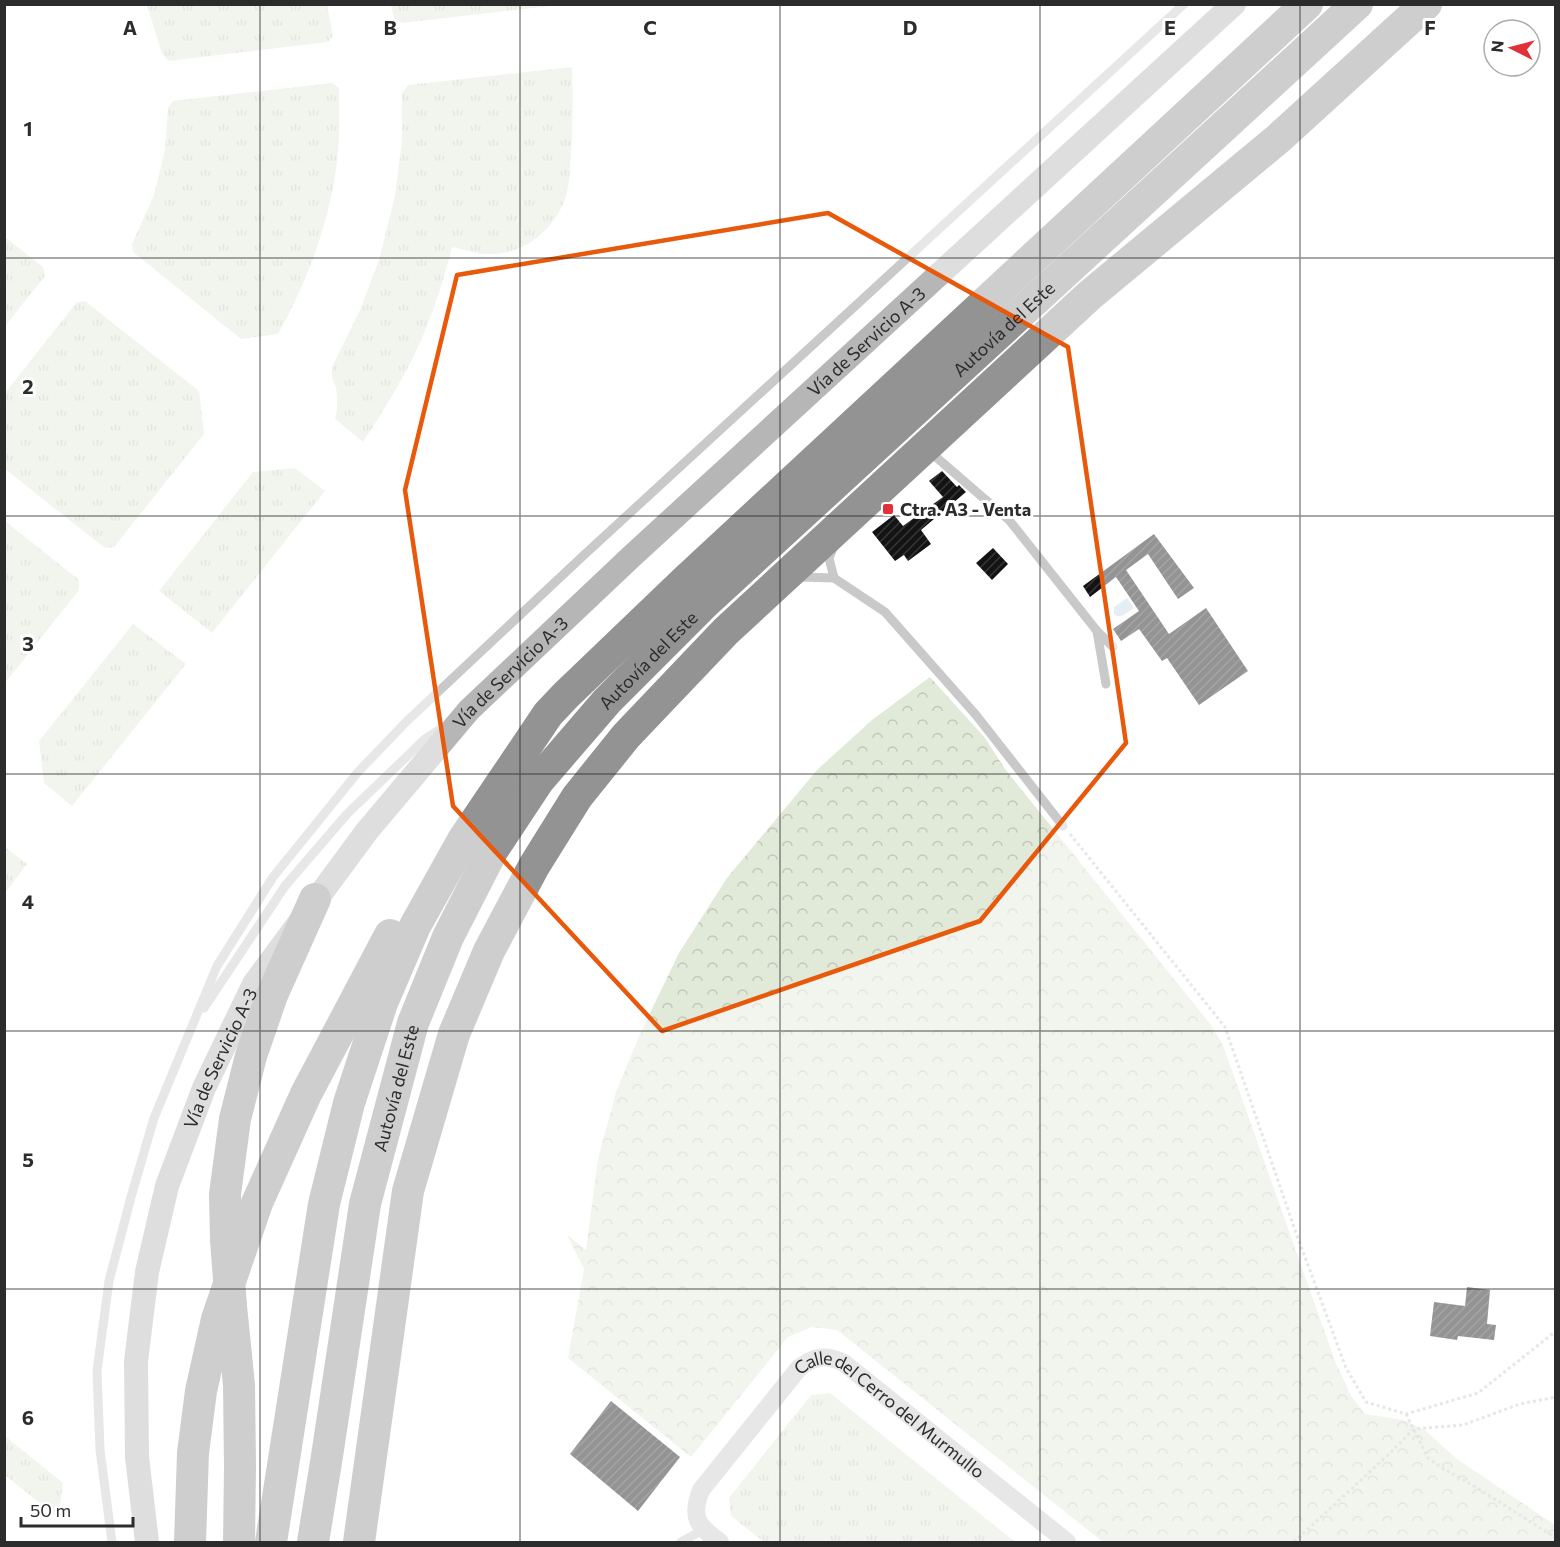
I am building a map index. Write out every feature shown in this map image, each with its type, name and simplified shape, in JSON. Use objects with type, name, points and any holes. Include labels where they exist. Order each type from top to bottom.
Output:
[{"type":"highway","name":"Autovía del Este","points":[[271,1542],[324,1204],[349,1103],[382,1002],[415,926],[463,840],[548,714],[686,580],[1307,4]]},
{"type":"highway","name":"Autovía del Este","points":[[313,1542],[365,1204],[413,1023],[448,937],[492,851],[539,780],[607,701],[705,603],[1357,4]]},
{"type":"highway","points":[[359,1538],[408,1191],[454,1034],[489,951],[534,866],[577,797],[626,736],[726,630],[1090,295],[1279,138],[1426,4]]},
{"type":"highway","points":[[190,1542],[193,1453],[201,1391],[218,1319],[257,1203],[306,1094],[419,882],[476,789],[548,714]]},
{"type":"highway","points":[[239,1542],[239,1385],[226,1240],[225,1194],[235,1119],[251,1056],[272,995],[315,899]]},
{"type":"main road","name":"Vía de Servicio A-3","points":[[147,1542],[137,1457],[136,1361],[147,1272],[167,1186],[204,1088],[254,984],[367,831],[469,710],[632,556],[1234,4]]},
{"type":"street","name":"Calle del Cerro del Murmullo","points":[[703,1530],[695,1509],[701,1490],[799,1368],[812,1359],[829,1357],[844,1363],[1067,1542]]},
{"type":"street","points":[[703,1530],[720,1542]]},
{"type":"lane","points":[[112,1542],[100,1450],[97,1371],[109,1281],[154,1118],[217,966],[273,877],[358,772],[399,729],[593,547],[1184,4]]},
{"type":"lane","points":[[925,447],[1009,520],[1113,647]]},
{"type":"lane","points":[[834,578],[829,558],[844,522]]},
{"type":"lane","points":[[772,589],[800,577],[834,578],[885,612],[976,715],[1063,826]]},
{"type":"lane","points":[[1098,631],[1107,684]]},
{"type":"lane","points":[[193,1024],[285,886],[347,814],[425,739],[469,710]]},
{"type":"lane","points":[[681,1542],[703,1530]]},
{"type":"path","points":[[1063,826],[1225,1027],[1295,1230],[1346,1368],[1366,1402],[1406,1414],[1478,1393],[1556,1331]]},
{"type":"path","points":[[1294,1542],[1414,1429],[1463,1425],[1520,1404],[1556,1397]]},
{"type":"path","points":[[1406,1414],[1428,1458],[1556,1538]]},
{"type":"highlighted area","points":[[828,213],[1068,347],[1126,743],[980,921],[662,1031],[453,806],[405,490],[457,275]]},
{"type":"green space","points":[[391,4],[559,5],[402,23],[394,18]]},
{"type":"green space","points":[[147,5],[327,5],[333,36],[328,42],[169,61],[162,54]]},
{"type":"green space","points":[[572,67],[570,169],[567,190],[556,218],[539,236],[517,249],[488,254],[452,247],[437,300],[419,346],[397,388],[363,442],[335,419],[337,397],[332,378],[332,367],[360,310],[379,260],[395,196],[402,141],[402,93],[408,85]]},
{"type":"green space","points":[[332,83],[339,88],[338,152],[325,223],[309,269],[278,334],[241,339],[133,252],[132,244],[154,195],[165,150],[168,108],[173,101]]},
{"type":"green space","points":[[5,237],[43,267],[45,276],[5,326]]},
{"type":"green space","points":[[85,301],[199,391],[204,434],[114,547],[105,548],[5,469],[5,393],[77,302]]},
{"type":"green space","points":[[295,468],[325,491],[212,633],[159,591],[253,472]]},
{"type":"green space","points":[[5,521],[79,580],[79,590],[5,683]]},
{"type":"green space","points":[[133,624],[186,664],[72,806],[44,783],[39,741]]},
{"type":"green space","points":[[930,677],[985,738],[1005,769],[1211,1025],[1223,1045],[1335,1361],[1351,1396],[1365,1414],[1404,1420],[1426,1431],[1457,1459],[1555,1525],[1555,1542],[1103,1542],[837,1330],[812,1327],[788,1337],[691,1457],[568,1358],[584,1269],[567,1235],[586,1250],[598,1159],[616,1092],[640,1034],[679,953],[727,878],[817,770],[872,720]]},
{"type":"green space","points":[[5,847],[27,864],[5,893]]},
{"type":"green space","points":[[830,1393],[1015,1542],[764,1542],[731,1516],[729,1498],[811,1395]]},
{"type":"green space","points":[[5,1436],[63,1483],[58,1518],[5,1475]]},
{"type":"water","points":[[1127,598],[1134,608],[1122,616],[1114,614],[1114,607]]},
{"type":"building","points":[[942,471],[957,487],[959,485],[966,492],[921,530],[931,544],[908,561],[904,555],[895,561],[872,532],[894,515],[903,526],[943,497],[929,481]]},
{"type":"building","points":[[1154,534],[1194,588],[1178,599],[1148,554],[1126,570],[1169,634],[1206,608],[1248,671],[1199,705],[1167,658],[1162,661],[1139,629],[1121,641],[1113,629],[1139,611],[1116,577],[1090,597],[1083,586]]},
{"type":"building","points":[[993,548],[1008,564],[992,580],[976,563]]},
{"type":"building","points":[[1467,1287],[1490,1290],[1487,1324],[1496,1325],[1494,1340],[1458,1336],[1457,1340],[1430,1336],[1434,1302],[1465,1306]]},
{"type":"building","points":[[611,1401],[680,1457],[638,1511],[570,1454]]},
{"type":"place","name":"Ctra. A3 - Venta","points":[[888,509]]}]
